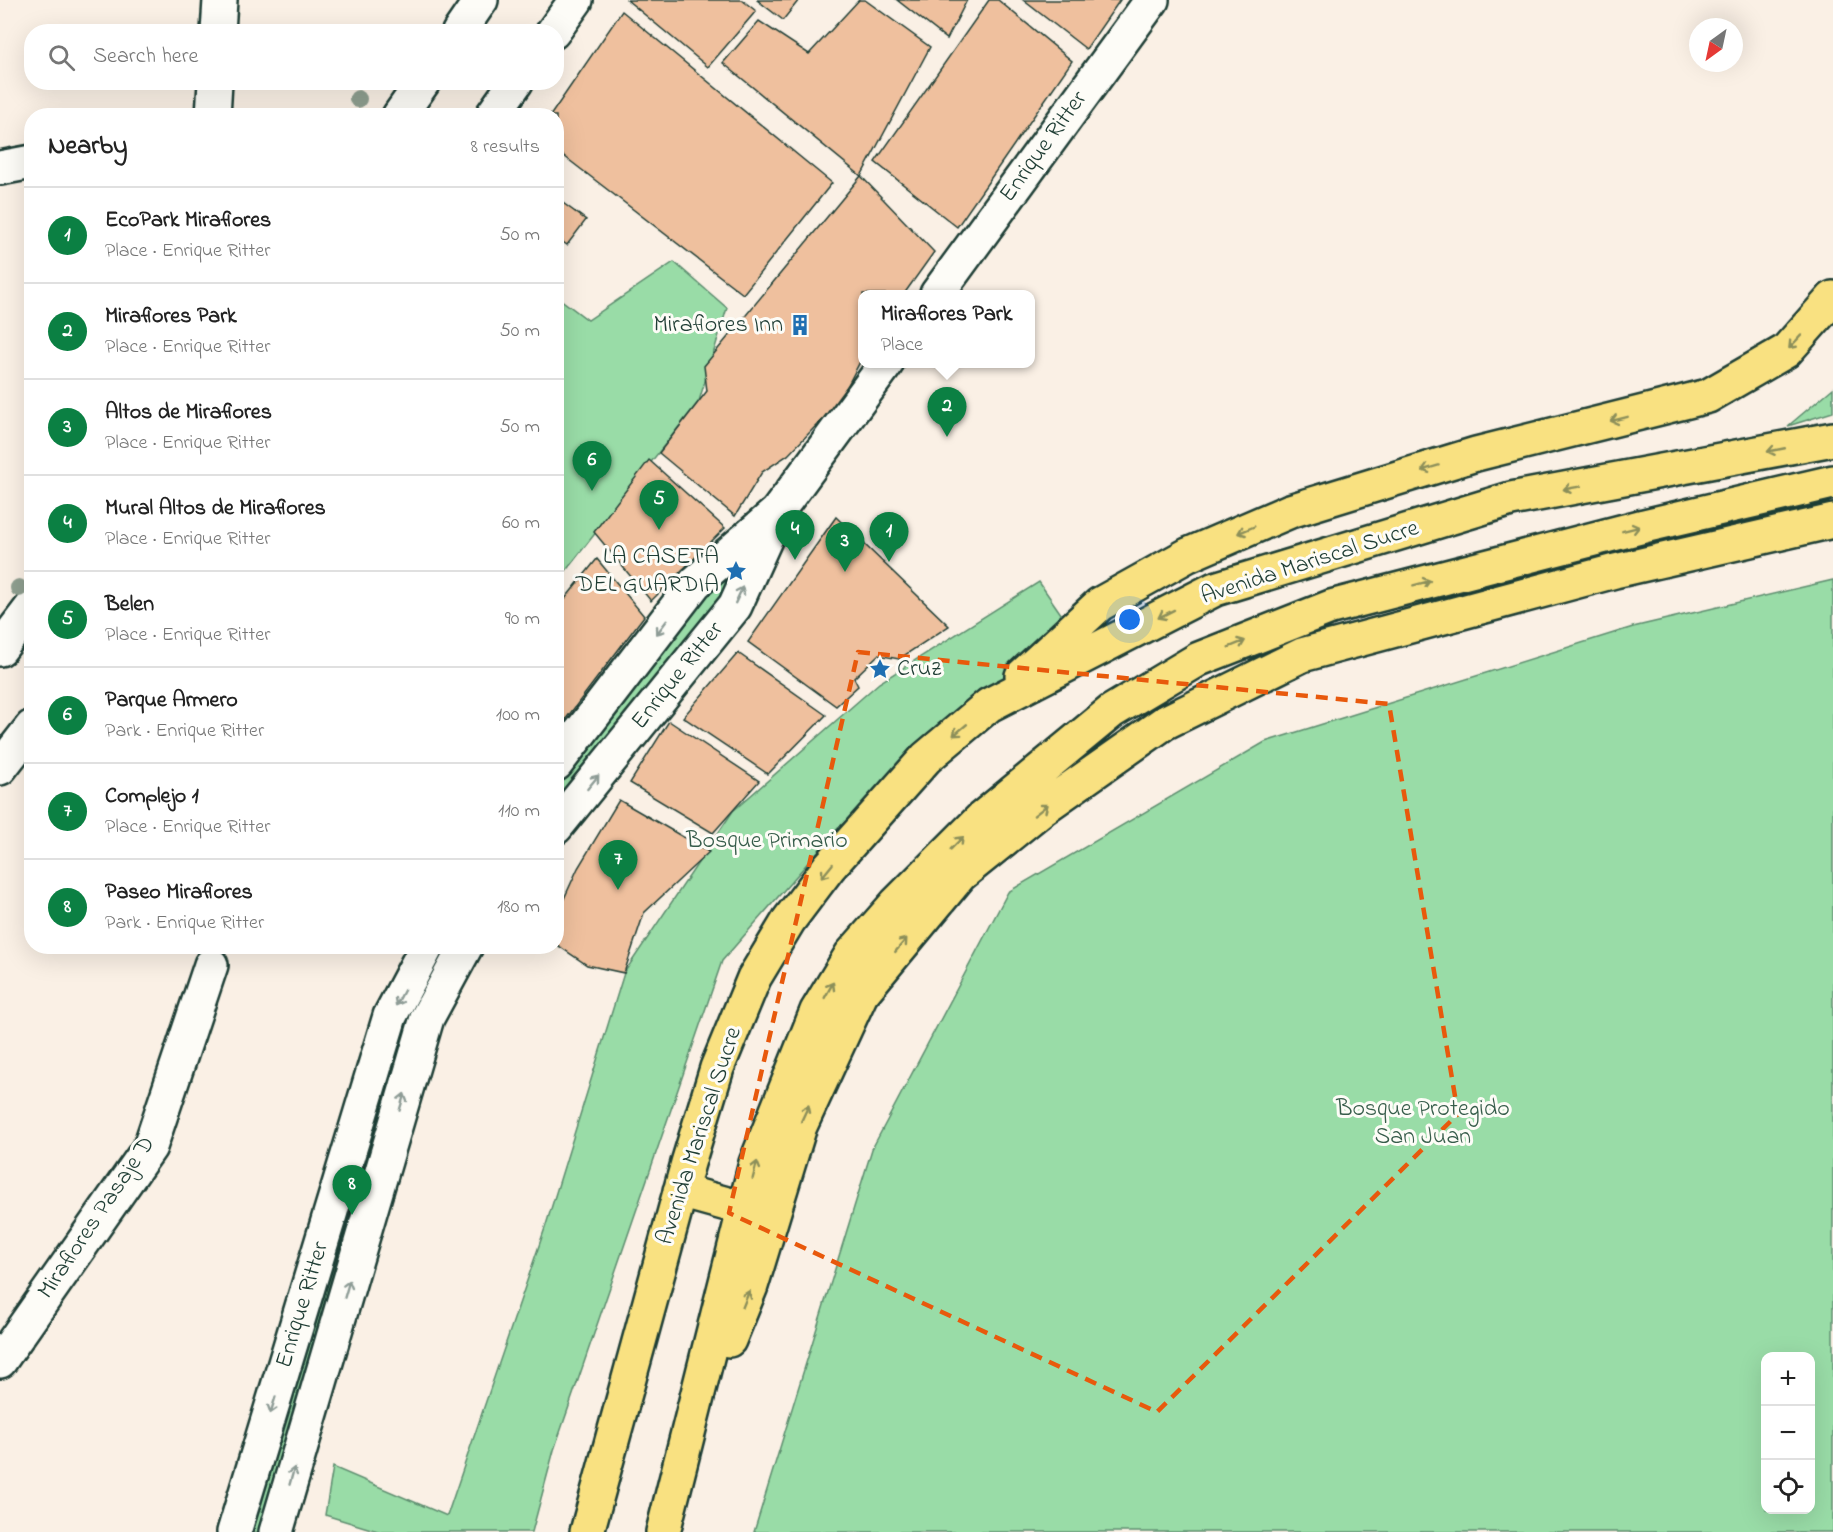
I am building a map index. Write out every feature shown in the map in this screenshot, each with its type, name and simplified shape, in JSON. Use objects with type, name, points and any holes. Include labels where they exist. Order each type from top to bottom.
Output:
[{"type":"main road","points":[[989,705],[1100,604],[1188,555],[1290,511],[1465,458],[1708,396],[1786,351],[1833,297]]},
{"type":"main road","name":"Avenida Mariscal Sucre","points":[[587,1532],[680,1191],[717,1068],[754,978],[789,920],[830,867],[926,758],[989,705],[1215,589],[1511,499],[1833,439]]},
{"type":"main road","name":"Avenida Mariscal Sucre","points":[[663,1532],[756,1163],[817,1011],[851,955],[896,904],[982,818],[1112,711],[1199,658],[1331,606],[1644,526],[1833,482]]},
{"type":"main road","points":[[684,1450],[751,1286],[800,1126],[861,994],[960,875],[1043,808],[1164,723],[1302,655],[1615,571],[1833,521]]},
{"type":"main road","points":[[680,1191],[745,1209]]},
{"type":"street","points":[[218,24],[220,0]]},
{"type":"street","points":[[465,24],[482,0]]},
{"type":"street","points":[[559,24],[576,0]]},
{"type":"street","name":"Enrique Ritter","points":[[940,290],[1152,0]]},
{"type":"street","points":[[213,108],[215,90]]},
{"type":"street","points":[[405,108],[417,90]]},
{"type":"street","points":[[498,108],[510,90]]},
{"type":"street","points":[[0,168],[24,164]]},
{"type":"street","name":"Enrique Ritter","points":[[564,817],[735,606],[777,512],[882,368]]},
{"type":"street","name":"Enrique Ritter","points":[[564,754],[695,583],[777,512]]},
{"type":"street","points":[[0,649],[24,618]]},
{"type":"street","points":[[0,768],[24,737]]},
{"type":"street","name":"Enrique Ritter","points":[[234,1532],[390,1016],[423,954]]},
{"type":"street","name":"Enrique Ritter","points":[[276,1532],[427,1018],[462,954]]},
{"type":"street","name":"Miraflores Pasaje D","points":[[0,1361],[150,1147],[211,964]]},
{"type":"highlighted area","points":[[858,652],[1389,704],[1458,1114],[1157,1412],[729,1213]]},
{"type":"green space","points":[[674,262],[727,308],[699,401],[564,573],[564,302],[588,320]]},
{"type":"green space","points":[[1833,388],[1833,412],[1788,426]]},
{"type":"green space","points":[[755,542],[729,603],[564,806],[564,766],[699,587]]},
{"type":"green space","name":"Bosque Protegido San Juan","points":[[1833,580],[1833,1532],[754,1532],[872,1149],[1008,892],[1265,742],[1633,627]]},
{"type":"green space","name":"Bosque Primario","points":[[1039,582],[1070,627],[926,758],[840,826],[722,961],[554,1450],[532,1532],[381,1532],[325,1515],[333,1467],[447,1516],[546,1225],[624,973],[733,811],[879,683]]},
{"type":"green space","points":[[434,954],[455,954],[282,1532],[241,1532],[398,1018]]},
{"type":"building","points":[[627,0],[742,0],[756,11],[708,67]]},
{"type":"building","points":[[757,0],[799,0],[783,20]]},
{"type":"building","points":[[859,0],[865,0],[930,47],[861,176],[723,63],[759,21],[809,54]]},
{"type":"building","points":[[897,0],[967,0],[947,39]]},
{"type":"building","points":[[989,0],[998,0],[1072,61],[957,227],[875,162]]},
{"type":"building","points":[[1023,0],[1120,0],[1086,49]]},
{"type":"building","points":[[622,11],[832,183],[743,294],[564,156],[564,108],[555,108]]},
{"type":"building","name":"Miraflores Inn","points":[[861,176],[934,252],[907,290],[858,290],[858,366],[839,402],[788,455],[762,472],[735,516],[659,453],[707,391],[704,366]]},
{"type":"building","points":[[564,204],[586,220],[567,245],[564,243]]},
{"type":"building","points":[[649,460],[725,528],[651,601],[594,532]]},
{"type":"building","points":[[836,517],[949,626],[899,659],[878,655],[854,678],[858,686],[836,706],[748,642]]},
{"type":"building","points":[[597,559],[644,616],[564,721],[564,600]]},
{"type":"building","points":[[738,653],[826,715],[768,774],[683,717]]},
{"type":"building","points":[[669,721],[759,781],[713,833],[630,783]]},
{"type":"building","points":[[619,800],[709,852],[644,913],[624,973],[587,965],[564,949],[564,899],[578,868]]},
{"type":"place","name":"Miraflores Inn","points":[[800,325]]},
{"type":"place","name":"Miraflores Park","points":[[947,437]]},
{"type":"place","name":"Parque Armero","points":[[592,491]]},
{"type":"place","name":"Belen","points":[[659,530]]},
{"type":"place","name":"Mural Altos de Miraflores","points":[[795,560]]},
{"type":"place","name":"EcoPark Miraflores","points":[[889,562]]},
{"type":"place","name":"LA CASETA DEL GUARDIA","points":[[736,571]]},
{"type":"place","name":"Altos de Miraflores","points":[[845,572]]},
{"type":"place","name":"Cruz","points":[[880,669]]},
{"type":"place","name":"Complejo 1","points":[[618,890]]},
{"type":"place","name":"Paseo Miraflores","points":[[352,1215]]}]
